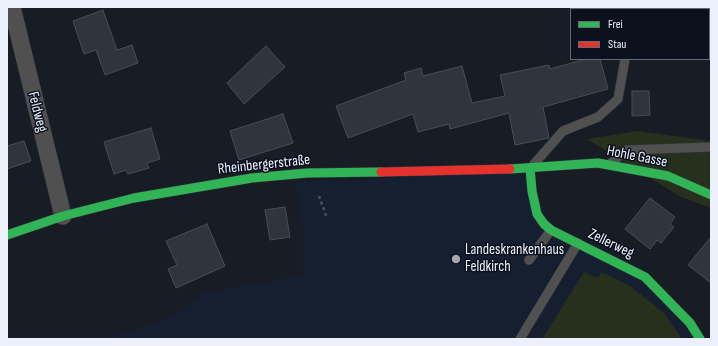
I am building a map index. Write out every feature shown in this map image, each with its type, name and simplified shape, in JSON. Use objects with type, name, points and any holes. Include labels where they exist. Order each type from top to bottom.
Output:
[{"type":"street","name":"Feldweg","points":[[12,7],[13,35],[63,216]]},
{"type":"street","name":"Hohle Gasse","points":[[530,168],[598,163],[610,164],[668,176],[711,195]]},
{"type":"street","name":"Rheinbergerstraße","points":[[7,235],[63,216],[134,198],[252,178],[307,173],[530,168]]},
{"type":"street","name":"Zellerweg","points":[[530,168],[532,191],[537,214],[551,230],[645,276],[690,324],[700,339]]},
{"type":"lane","points":[[530,168],[563,131],[598,118],[618,99],[625,60]]},
{"type":"lane","points":[[610,164],[626,150],[711,148]]},
{"type":"lane","points":[[529,260],[551,230]]},
{"type":"lane","points":[[520,339],[578,243]]},
{"type":"shaded area","name":"Landeskrankenhaus Feldkirch","points":[[529,170],[535,215],[644,277],[699,339],[105,339],[169,319],[203,293],[303,275],[303,234],[296,182]]},
{"type":"green space","points":[[637,131],[711,141],[711,208],[681,197],[587,139]]},
{"type":"green space","points":[[584,272],[598,278],[601,272],[630,286],[664,313],[682,339],[542,339]]},
{"type":"building","points":[[103,10],[117,50],[132,45],[138,63],[105,75],[96,50],[84,54],[73,21]]},
{"type":"building","points":[[266,46],[285,67],[244,104],[227,83]]},
{"type":"building","points":[[582,60],[600,60],[608,89],[543,107],[549,138],[515,145],[509,113],[450,129],[449,124],[418,132],[413,114],[348,138],[336,106],[406,80],[404,73],[421,68],[423,76],[462,66],[472,103],[505,96],[500,75],[549,65],[550,69]]},
{"type":"building","points":[[632,91],[649,91],[650,115],[632,116]]},
{"type":"building","points":[[283,114],[293,143],[239,160],[230,131]]},
{"type":"building","points":[[151,128],[160,159],[147,163],[149,168],[128,174],[126,170],[114,174],[104,142]]},
{"type":"building","points":[[24,141],[31,161],[7,169],[7,146]]},
{"type":"building","points":[[650,198],[675,217],[670,224],[674,227],[661,243],[657,240],[650,249],[625,229]]},
{"type":"building","points":[[285,207],[290,237],[270,240],[265,210]]},
{"type":"building","points":[[207,224],[225,266],[176,288],[168,269],[177,265],[166,241]]},
{"type":"building","points":[[711,237],[711,283],[688,265]]},
{"type":"traffic: fast","points":[[510,169],[598,163],[668,176],[711,195]]},
{"type":"traffic: fast","points":[[530,168],[532,191],[537,214],[544,224],[551,230],[645,277],[690,323],[700,339]]},
{"type":"traffic: fast","points":[[7,235],[63,216],[134,198],[252,178],[307,173],[381,172]]},
{"type":"traffic: jam","points":[[381,172],[510,169]]},
{"type":"place","name":"Landeskrankenhaus Feldkirch","points":[[456,259]]}]
